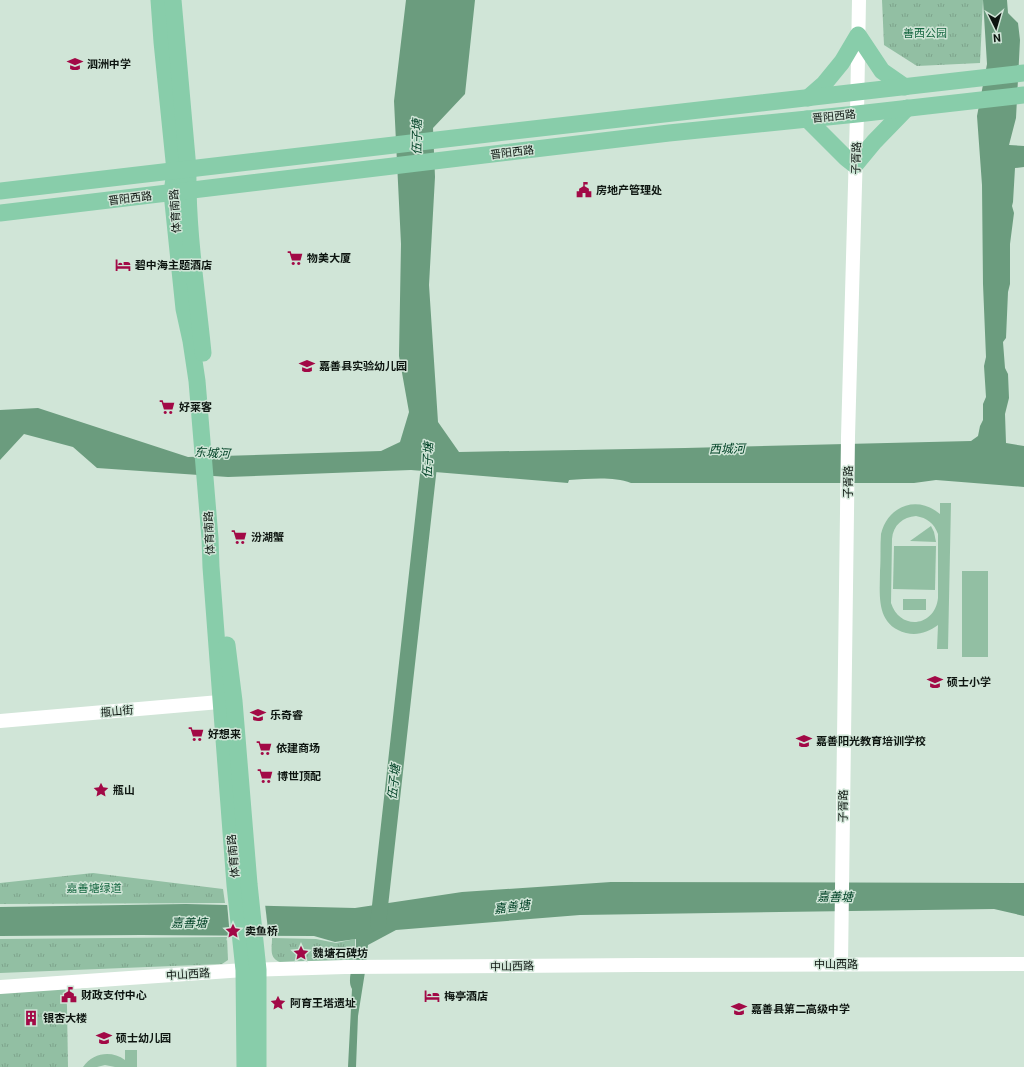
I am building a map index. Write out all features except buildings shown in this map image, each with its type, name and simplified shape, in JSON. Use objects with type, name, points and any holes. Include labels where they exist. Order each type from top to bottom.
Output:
[{"type":"main road","name":"体育南路","points":[[160,0],[162,42],[181,170]]},
{"type":"main road","name":"体育南路","points":[[173,0],[181,170],[180,192],[184,309],[191,341],[205,426],[258,1067]]},
{"type":"main road","points":[[808,98],[824,84],[842,62],[858,35],[882,71],[905,87]]},
{"type":"main road","name":"晋阳西路","points":[[0,191],[1024,73]]},
{"type":"main road","name":"晋阳西路","points":[[0,213],[668,133],[1024,95]]},
{"type":"main road","points":[[807,119],[855,165],[874,142],[907,108]]},
{"type":"main road","name":"体育南路","points":[[245,1067],[251,970]]},
{"type":"street","name":"子胥路","points":[[841,964],[848,437],[859,0]]},
{"type":"street","name":"甁山街","points":[[0,720],[227,702]]},
{"type":"street","name":"中山西路","points":[[0,987],[251,970],[369,967],[1024,964]]},
{"type":"green space","name":"善西公园","points":[[882,0],[983,0],[980,63],[917,66],[884,45]]},
{"type":"green space","points":[[940,503],[951,503],[948,649],[937,649],[938,625],[919,634],[910,634],[896,629],[884,616],[880,599],[881,534],[890,516],[905,506],[914,504],[931,508],[940,514]],"holes":[[[916,516],[932,524],[938,534],[938,598],[931,615],[924,620],[917,622],[902,618],[895,612],[891,603],[892,539],[894,530],[903,520]]]},
{"type":"green space","points":[[931,526],[936,542],[910,541]]},
{"type":"green space","points":[[894,546],[936,546],[935,590],[893,589]]},
{"type":"green space","points":[[962,571],[988,571],[988,657],[962,657]]},
{"type":"green space","points":[[903,599],[926,599],[926,610],[903,610]]},
{"type":"green space","name":"嘉善塘绿道","points":[[93,873],[223,889],[225,903],[0,904],[0,883]]},
{"type":"green space","points":[[227,937],[228,960],[222,964],[0,973],[0,939]]},
{"type":"green space","points":[[272,938],[316,939],[336,943],[355,939],[355,961],[280,962],[273,956]]},
{"type":"green space","points":[[65,985],[67,1006],[68,1067],[0,1067],[0,990]]},
{"type":"green space","points":[[125,1050],[137,1050],[137,1067],[115,1067],[105,1065],[97,1067],[83,1067],[87,1062],[102,1054],[114,1055],[125,1060]]},
{"type":"water","name":"西城河","points":[[406,0],[475,0],[465,94],[433,128],[435,177],[429,285],[438,422],[459,452],[971,441],[978,436],[983,420],[983,404],[986,397],[984,366],[986,357],[983,284],[982,185],[977,116],[987,64],[983,0],[1007,0],[1008,13],[1018,23],[1020,40],[1016,118],[1009,145],[1024,146],[1024,167],[1015,168],[1012,206],[1014,213],[1010,244],[1010,284],[1008,292],[1006,338],[1003,342],[1005,368],[1008,374],[1009,398],[1005,414],[1006,443],[1024,446],[1024,487],[936,480],[914,483],[631,483],[616,479],[600,478],[569,480],[568,483],[411,470],[228,477],[97,468],[73,447],[24,434],[0,460],[0,410],[38,408],[188,457],[381,451],[400,442],[409,412],[399,356],[401,244],[394,101]]},
{"type":"water","name":"嘉善塘","points":[[611,882],[1024,883],[1024,916],[994,909],[580,915],[396,930],[368,945],[358,1016],[356,1067],[348,1067],[352,989],[350,980],[356,948],[356,939],[335,942],[314,936],[0,936],[0,907],[186,904],[355,908],[462,892]]},
{"type":"pier","points":[[227,903],[265,904],[269,938],[230,937]]},
{"type":"waterway","name":"伍子塘","points":[[378,924],[430,450]]},
{"type":"place","name":"泗洲中学","points":[[75,64]]},
{"type":"place","name":"房地产管理处","points":[[584,190]]},
{"type":"place","name":"物美大厦","points":[[295,258]]},
{"type":"place","name":"碧中海主题酒店","points":[[123,265]]},
{"type":"place","name":"嘉善县实验幼儿园","points":[[307,366]]},
{"type":"place","name":"好莱客","points":[[167,407]]},
{"type":"place","name":"汾湖蟹","points":[[239,537]]},
{"type":"place","name":"硕士小学","points":[[935,682]]},
{"type":"place","name":"乐奇睿","points":[[258,715]]},
{"type":"place","name":"好想来","points":[[196,734]]},
{"type":"place","name":"嘉善阳光教育培训学校","points":[[804,741]]},
{"type":"place","name":"依建商场","points":[[264,748]]},
{"type":"place","name":"博世顶配","points":[[265,776]]},
{"type":"place","name":"瓶山","points":[[101,790]]},
{"type":"place","name":"卖鱼桥","points":[[233,931]]},
{"type":"place","name":"魏塘石碑坊","points":[[301,953]]},
{"type":"place","name":"财政支付中心","points":[[69,995]]},
{"type":"place","name":"梅亭酒店","points":[[432,996]]},
{"type":"place","name":"阿育王塔遗址","points":[[278,1003]]},
{"type":"place","name":"嘉善县第二高级中学","points":[[739,1009]]},
{"type":"place","name":"银杏大楼","points":[[31,1018]]},
{"type":"place","name":"硕士幼儿园","points":[[104,1038]]},
{"type":"water label","name":"东城河","points":[[212,453]]}]
